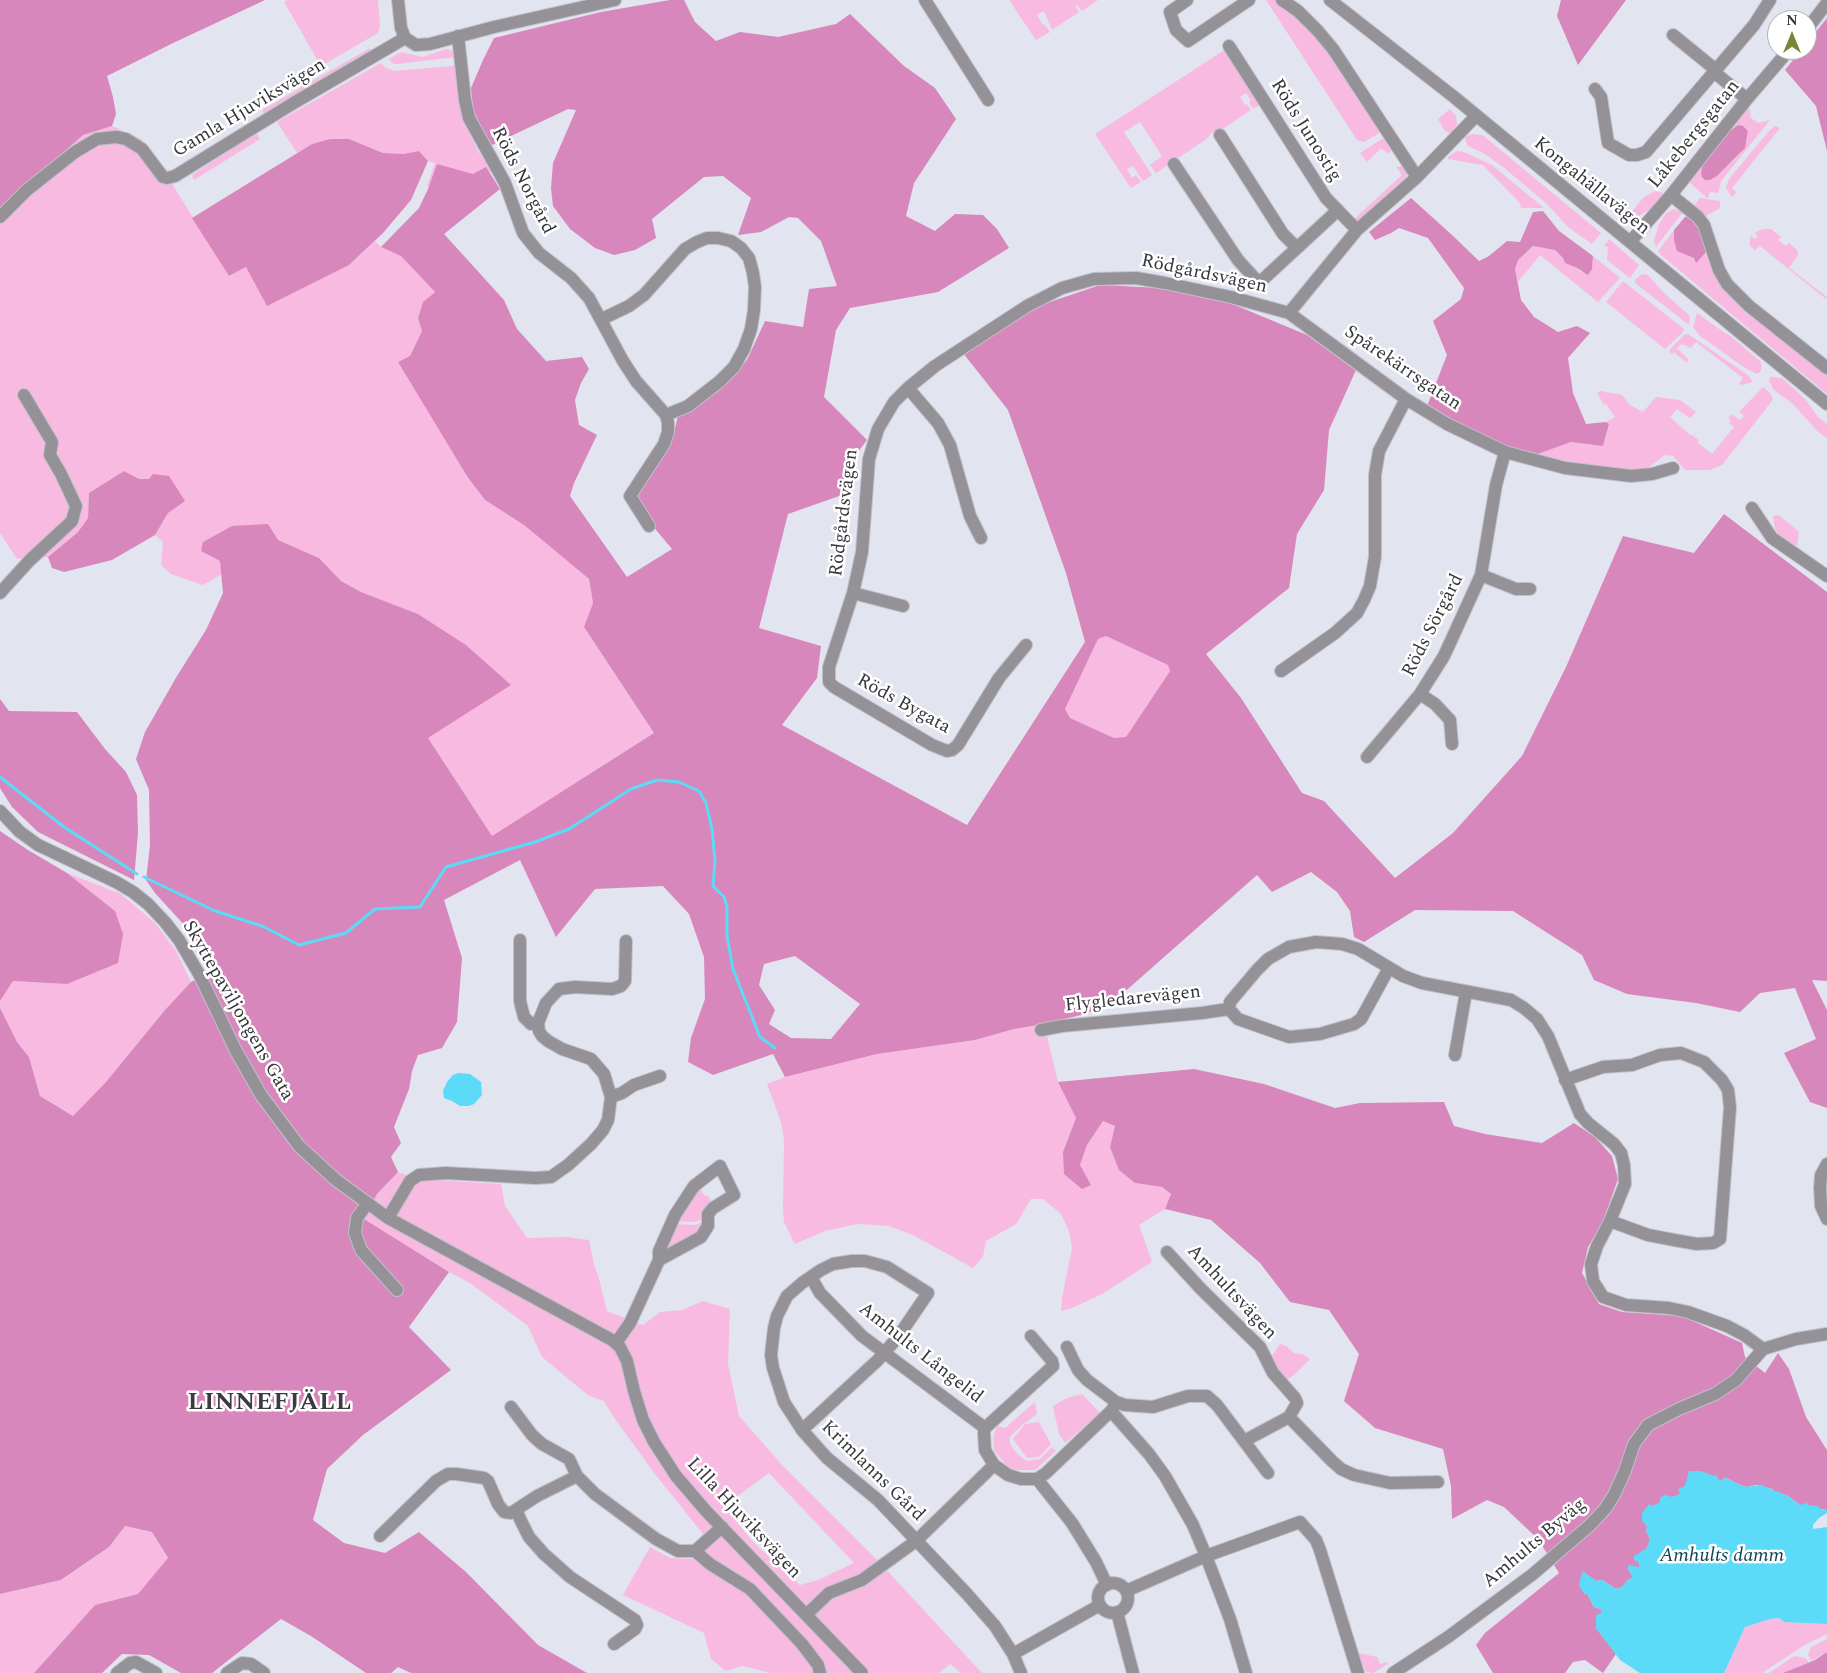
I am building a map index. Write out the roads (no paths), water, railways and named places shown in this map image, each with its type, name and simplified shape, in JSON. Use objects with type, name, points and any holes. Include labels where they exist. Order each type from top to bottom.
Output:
[{"type":"street","points":[[398,0],[404,38],[416,45],[430,44],[556,6],[615,0]]},
{"type":"street","points":[[925,0],[988,100]]},
{"type":"street","points":[[1187,0],[1170,12],[1176,30],[1188,41],[1249,0]]},
{"type":"street","points":[[1282,0],[1298,11],[1334,49],[1417,176]]},
{"type":"street","name":"Kongahällavägen","points":[[1330,0],[1476,116],[1827,404]]},
{"type":"street","points":[[1595,89],[1601,97],[1608,143],[1615,149],[1628,155],[1646,152],[1754,25],[1770,0]]},
{"type":"street","points":[[1817,16],[1827,3]]},
{"type":"street","points":[[1673,35],[1747,99]]},
{"type":"street","name":"Röds Norgård","points":[[458,36],[465,100],[469,118],[505,184],[523,233],[539,253],[578,285],[589,298],[636,381],[666,416]]},
{"type":"street","name":"Gamla Hjuviksvägen","points":[[0,217],[27,190],[75,152],[97,139],[116,137],[126,140],[142,149],[163,176],[167,178],[175,176],[404,38]]},
{"type":"street","name":"Röds Junostig","points":[[1229,46],[1326,198],[1357,230]]},
{"type":"street","name":"Låkebergsgatan","points":[[1630,242],[1671,195],[1780,60]]},
{"type":"street","points":[[1289,313],[1357,230],[1417,176],[1476,116]]},
{"type":"street","points":[[1220,135],[1283,234],[1297,248]]},
{"type":"street","points":[[1174,164],[1238,260],[1259,283],[1338,210]]},
{"type":"street","points":[[1671,195],[1698,217],[1704,225],[1727,284],[1749,306],[1827,368]]},
{"type":"street","points":[[602,319],[629,306],[644,294],[685,249],[697,242],[707,238],[731,241],[741,248],[749,258],[754,280],[754,310],[751,329],[744,349],[734,367],[720,381],[688,406],[666,416],[668,432],[664,444],[630,496],[648,526]]},
{"type":"street","name":"Rödgårdsvägen","points":[[829,682],[829,667],[853,593],[862,552],[866,486],[873,441],[882,420],[894,402],[935,366],[1027,306],[1062,288],[1094,279],[1136,278],[1165,283],[1231,297],[1289,313]]},
{"type":"street","name":"Spårekärrsgatan","points":[[1289,313],[1406,399],[1447,424],[1505,452],[1565,468],[1631,476],[1652,474],[1673,468]]},
{"type":"street","points":[[908,388],[938,423],[947,439],[970,516],[981,538]]},
{"type":"street","points":[[0,593],[30,560],[72,521],[76,506],[50,455],[52,442],[24,395]]},
{"type":"street","points":[[1281,670],[1335,634],[1357,613],[1364,600],[1370,586],[1375,557],[1375,475],[1379,451],[1406,399]]},
{"type":"street","name":"Röds Sörgård","points":[[1367,757],[1420,694],[1444,656],[1481,575],[1496,485],[1505,452]]},
{"type":"street","points":[[1752,508],[1772,538],[1827,576]]},
{"type":"street","name":"Röds Sörgård","points":[[1481,575],[1516,589],[1530,589]]},
{"type":"street","name":"Rödgårdsvägen","points":[[853,593],[903,606]]},
{"type":"street","name":"Röds Bygata","points":[[829,682],[834,687],[924,740],[948,751],[958,744],[994,685],[1026,645]]},
{"type":"street","name":"Röds Sörgård","points":[[1420,694],[1436,704],[1450,720],[1452,744]]},
{"type":"street","name":"Skyttepaviljongens Gata","points":[[0,811],[20,832],[38,845],[116,882],[148,904],[179,940],[199,974],[236,1051],[261,1095],[299,1146],[336,1180],[388,1218],[616,1343]]},
{"type":"street","points":[[520,940],[520,1001],[524,1017],[531,1024],[538,1023]]},
{"type":"street","points":[[388,1218],[410,1181],[419,1175],[446,1173],[535,1178],[551,1177],[558,1174],[591,1144],[603,1130],[608,1120],[610,1097],[604,1074],[591,1059],[562,1049],[548,1041],[539,1031],[538,1023],[546,1003],[559,989],[575,987],[612,989],[621,986],[625,981],[626,941]]},
{"type":"street","name":"Flygledarevägen","points":[[1389,968],[1361,1019],[1354,1024],[1320,1034],[1302,1037],[1281,1035],[1238,1019],[1230,1008],[1230,1002],[1256,970],[1268,959],[1289,947],[1316,942],[1342,944],[1358,949],[1403,976],[1422,983],[1512,1000],[1537,1019],[1548,1036],[1580,1114],[1614,1144],[1621,1154],[1625,1184],[1610,1221],[1597,1246],[1591,1264],[1593,1281],[1603,1297],[1626,1305],[1669,1308],[1688,1312],[1726,1326],[1744,1335],[1763,1349]]},
{"type":"street","points":[[1455,1055],[1466,992]]},
{"type":"street","name":"Flygledarevägen","points":[[1041,1030],[1062,1026],[1185,1015],[1230,1008]]},
{"type":"street","points":[[1565,1080],[1603,1067],[1632,1065],[1660,1055],[1680,1053],[1704,1062],[1722,1080],[1728,1090],[1730,1107],[1720,1239],[1713,1243],[1697,1244],[1648,1235],[1610,1221]]},
{"type":"street","points":[[610,1097],[622,1093],[634,1085],[660,1076]]},
{"type":"street","points":[[1827,1164],[1821,1175],[1820,1188],[1821,1206],[1827,1219]]},
{"type":"street","points":[[616,1343],[630,1323],[659,1260],[658,1251],[675,1215],[694,1186],[720,1166],[734,1195],[708,1214],[708,1226],[700,1237],[659,1260]]},
{"type":"street","points":[[367,1204],[357,1218],[355,1232],[361,1250],[397,1290]]},
{"type":"street","name":"Amhultsvägen","points":[[1167,1252],[1201,1289],[1260,1347],[1272,1373],[1295,1398],[1297,1403],[1289,1417]]},
{"type":"street","name":"Krimlanns Gård","points":[[881,1356],[898,1337],[928,1293],[887,1267],[866,1261],[848,1261],[833,1264],[806,1280],[787,1296],[779,1310],[774,1328],[771,1355],[775,1376],[784,1402],[802,1430],[826,1458],[878,1500],[978,1607],[995,1626],[1013,1654],[1021,1673]]},
{"type":"street","name":"Amhults Långelid","points":[[806,1280],[881,1356],[929,1385],[985,1428],[986,1450],[994,1465]]},
{"type":"street","points":[[1763,1349],[1796,1339],[1827,1334]]},
{"type":"street","points":[[985,1428],[1053,1366],[1052,1361],[1030,1336]]},
{"type":"street","name":"Lilla Hjuviksvägen","points":[[616,1343],[625,1356],[638,1405],[654,1442],[676,1476],[722,1527],[862,1673]]},
{"type":"street","points":[[1067,1347],[1071,1359],[1082,1375],[1106,1396],[1149,1454],[1193,1525],[1230,1619],[1246,1673]]},
{"type":"street","name":"Amhults Byväg","points":[[1393,1673],[1448,1637],[1537,1571],[1590,1525],[1605,1509],[1614,1495],[1634,1444],[1648,1425],[1678,1408],[1715,1394],[1736,1380],[1763,1349]]},
{"type":"street","points":[[802,1430],[881,1356]]},
{"type":"street","points":[[806,1614],[828,1593],[862,1580],[916,1541],[994,1465],[1008,1475],[1021,1479],[1037,1479],[1046,1473],[1114,1406],[1153,1407],[1188,1396],[1206,1396],[1217,1405],[1268,1473]]},
{"type":"street","points":[[511,1407],[537,1440],[569,1458],[577,1476],[595,1494],[664,1544],[678,1551],[695,1551],[710,1564],[750,1589],[802,1644],[818,1666],[820,1673]]},
{"type":"street","points":[[1244,1441],[1289,1417],[1332,1461],[1348,1472],[1369,1480],[1390,1483],[1438,1482]]},
{"type":"street","points":[[380,1536],[436,1481],[448,1474],[464,1474],[484,1478],[488,1481],[498,1504],[504,1512],[511,1513],[517,1511],[537,1496],[577,1476]]},
{"type":"street","points":[[1037,1479],[1072,1523],[1096,1562],[1107,1585]]},
{"type":"street","points":[[517,1511],[526,1532],[544,1554],[570,1577],[635,1620],[637,1625],[635,1629],[614,1644]]},
{"type":"street","points":[[1126,1592],[1206,1556],[1300,1522],[1316,1540],[1320,1550],[1358,1673]]},
{"type":"street","points":[[695,1551],[722,1527]]},
{"type":"street","points":[[1118,1584],[1126,1592],[1128,1598],[1126,1605],[1117,1612],[1107,1612],[1100,1605],[1100,1592],[1107,1585],[1118,1584]]},
{"type":"street","points":[[1013,1654],[1100,1605]]},
{"type":"street","points":[[1117,1612],[1133,1673]]},
{"type":"street","points":[[117,1673],[130,1663],[136,1662],[156,1673]]},
{"type":"street","points":[[226,1673],[242,1663],[251,1664],[264,1673]]},
{"type":"water","points":[[458,1073],[470,1074],[481,1082],[482,1095],[474,1104],[460,1106],[444,1098],[443,1091],[447,1082],[453,1075]]},
{"type":"water","name":"Amhults damm","points":[[1689,1471],[1701,1471],[1714,1476],[1716,1474],[1719,1481],[1726,1478],[1747,1487],[1761,1485],[1788,1496],[1800,1505],[1807,1503],[1808,1505],[1818,1506],[1821,1509],[1827,1510],[1827,1513],[1813,1525],[1813,1529],[1827,1527],[1827,1624],[1784,1622],[1779,1618],[1745,1627],[1724,1673],[1640,1673],[1620,1660],[1596,1628],[1596,1615],[1601,1613],[1601,1609],[1594,1607],[1588,1595],[1584,1594],[1579,1585],[1581,1576],[1583,1571],[1596,1581],[1602,1580],[1616,1589],[1622,1587],[1629,1579],[1633,1578],[1628,1565],[1639,1567],[1639,1563],[1634,1560],[1634,1556],[1647,1548],[1650,1539],[1646,1531],[1647,1526],[1642,1521],[1642,1513],[1649,1504],[1653,1506],[1660,1502],[1660,1498],[1665,1495],[1672,1497],[1680,1494],[1678,1489],[1685,1486]]},
{"type":"waterway","points":[[0,777],[64,827],[137,874]]},
{"type":"waterway","points":[[144,877],[215,911],[262,926],[299,945],[346,933],[375,909],[420,907],[446,867],[535,842],[569,829],[631,789],[657,780],[679,782],[699,791],[706,803],[712,829],[715,861],[713,886],[724,897],[727,907],[727,936],[733,969],[760,1037],[775,1048]]},
{"type":"district","name":"LINNEFJÄLL","points":[[270,1404]]}]
